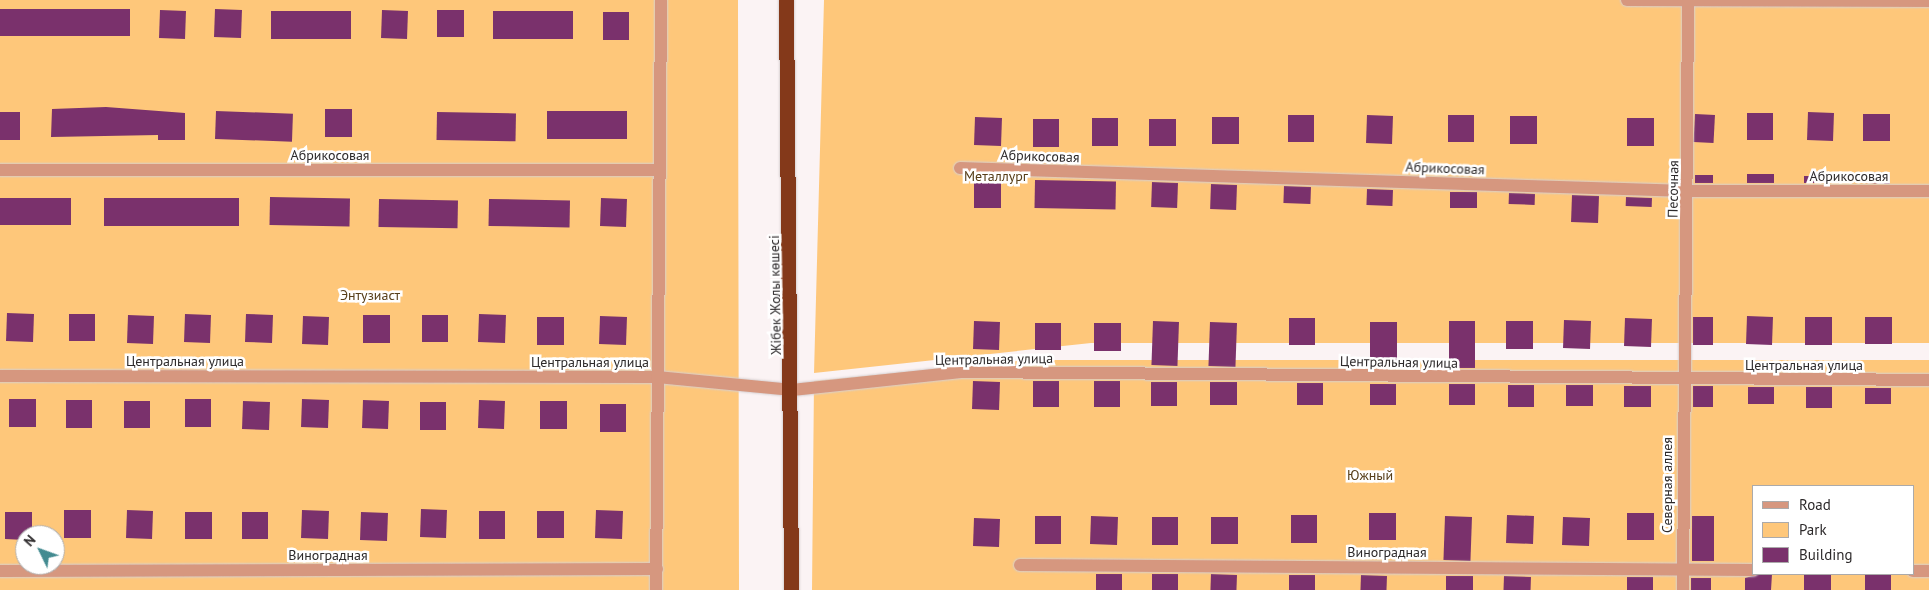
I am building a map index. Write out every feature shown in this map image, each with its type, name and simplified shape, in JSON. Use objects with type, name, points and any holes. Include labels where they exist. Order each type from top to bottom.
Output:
[{"type":"highway","name":"Жібек Жолы көшесі","points":[[786,0],[792,390],[791,590]]},
{"type":"street","points":[[656,590],[661,0]]},
{"type":"street","points":[[1627,0],[1929,1]]},
{"type":"street","name":"Песочная","points":[[1682,379],[1688,191],[1688,0]]},
{"type":"street","name":"Абрикосовая","points":[[960,168],[1688,191],[1929,191]]},
{"type":"street","name":"Абрикосовая","points":[[0,170],[660,170]]},
{"type":"street","name":"Центральная улица","points":[[0,376],[657,377],[792,390],[961,372],[1929,380]]},
{"type":"street","name":"Северная аллея","points":[[1682,379],[1683,590]]},
{"type":"street","name":"Виноградная","points":[[1020,564],[1752,570]]},
{"type":"street","name":"Виноградная","points":[[0,571],[657,569]]},
{"type":"street","points":[[1914,571],[1929,571]]},
{"type":"green space","name":"Энтузиаст","points":[[0,0],[738,0],[739,590],[0,590]]},
{"type":"green space","name":"Металлург","points":[[824,0],[1929,0],[1929,343],[1091,343],[814,373]]},
{"type":"green space","name":"Южный","points":[[1029,360],[1929,360],[1929,590],[812,590],[814,381]]},
{"type":"building","points":[[0,9],[130,9],[130,36],[0,36]]},
{"type":"building","points":[[215,9],[242,10],[241,38],[214,37]]},
{"type":"building","points":[[160,10],[186,11],[185,39],[159,38]]},
{"type":"building","points":[[382,10],[408,11],[407,39],[381,38]]},
{"type":"building","points":[[437,10],[464,10],[464,37],[437,37]]},
{"type":"building","points":[[271,11],[351,11],[351,39],[271,39]]},
{"type":"building","points":[[493,11],[573,11],[573,39],[493,39]]},
{"type":"building","points":[[603,12],[629,12],[629,40],[603,40]]},
{"type":"building","points":[[106,107],[185,113],[185,140],[158,140],[158,135],[51,137],[52,109]]},
{"type":"building","points":[[325,109],[352,109],[352,137],[325,137]]},
{"type":"building","points":[[216,111],[293,114],[292,142],[215,139]]},
{"type":"building","points":[[547,111],[627,111],[627,139],[547,139]]},
{"type":"building","points":[[0,112],[20,112],[20,140],[0,140]]},
{"type":"building","points":[[437,112],[516,113],[515,141],[437,140]]},
{"type":"building","points":[[1808,112],[1834,113],[1833,141],[1807,140]]},
{"type":"building","points":[[1747,113],[1773,113],[1773,140],[1747,140]]},
{"type":"building","points":[[1695,114],[1715,115],[1714,143],[1694,142]]},
{"type":"building","points":[[1863,114],[1890,114],[1890,141],[1863,141]]},
{"type":"building","points":[[1288,115],[1314,115],[1314,142],[1288,142]]},
{"type":"building","points":[[1367,115],[1393,116],[1392,144],[1366,143]]},
{"type":"building","points":[[1448,115],[1474,115],[1474,142],[1448,142]]},
{"type":"building","points":[[1510,116],[1537,116],[1537,144],[1510,144]]},
{"type":"building","points":[[975,117],[1002,118],[1001,146],[974,145]]},
{"type":"building","points":[[1212,117],[1239,117],[1239,144],[1212,144]]},
{"type":"building","points":[[1092,118],[1118,118],[1118,146],[1092,146]]},
{"type":"building","points":[[1627,118],[1654,118],[1654,146],[1627,146]]},
{"type":"building","points":[[1033,119],[1059,119],[1059,147],[1033,147]]},
{"type":"building","points":[[1149,119],[1176,119],[1176,146],[1149,146]]},
{"type":"building","points":[[1864,172],[1890,173],[1890,184],[1864,183]]},
{"type":"building","points":[[1747,174],[1774,174],[1774,183],[1747,183]]},
{"type":"building","points":[[1695,175],[1713,175],[1713,183],[1695,183]]},
{"type":"building","points":[[1804,176],[1830,176],[1830,183],[1804,183]]},
{"type":"building","points":[[1035,180],[1116,181],[1115,209],[1035,208]]},
{"type":"building","points":[[974,181],[1001,181],[1001,208],[974,208]]},
{"type":"building","points":[[1152,182],[1178,183],[1177,208],[1151,207]]},
{"type":"building","points":[[1211,184],[1237,185],[1236,210],[1210,209]]},
{"type":"building","points":[[1284,186],[1311,187],[1310,204],[1283,203]]},
{"type":"building","points":[[1367,189],[1393,190],[1392,206],[1366,205]]},
{"type":"building","points":[[1450,192],[1477,192],[1477,208],[1450,208]]},
{"type":"building","points":[[1509,193],[1535,194],[1535,205],[1509,204]]},
{"type":"building","points":[[1572,195],[1599,196],[1598,223],[1571,222]]},
{"type":"building","points":[[270,197],[350,198],[349,226],[270,225]]},
{"type":"building","points":[[1626,197],[1652,198],[1652,207],[1626,206]]},
{"type":"building","points":[[0,198],[71,198],[71,225],[0,225]]},
{"type":"building","points":[[104,198],[239,198],[239,226],[104,226]]},
{"type":"building","points":[[601,198],[627,199],[626,227],[600,226]]},
{"type":"building","points":[[379,199],[458,200],[457,228],[379,227]]},
{"type":"building","points":[[489,199],[570,200],[570,227],[489,226]]},
{"type":"building","points":[[7,313],[34,314],[33,342],[6,341]]},
{"type":"building","points":[[69,314],[95,314],[95,341],[69,341]]},
{"type":"building","points":[[185,314],[211,315],[210,343],[184,342]]},
{"type":"building","points":[[246,314],[273,315],[272,343],[245,342]]},
{"type":"building","points":[[479,314],[506,315],[505,343],[478,342]]},
{"type":"building","points":[[128,315],[154,316],[153,344],[127,343]]},
{"type":"building","points":[[363,315],[390,315],[390,343],[363,343]]},
{"type":"building","points":[[422,315],[448,315],[448,342],[422,342]]},
{"type":"building","points":[[303,316],[329,317],[328,345],[302,344]]},
{"type":"building","points":[[600,316],[627,317],[626,345],[599,344]]},
{"type":"building","points":[[1747,316],[1773,317],[1772,345],[1746,344]]},
{"type":"building","points":[[537,317],[564,317],[564,345],[537,345]]},
{"type":"building","points":[[1693,317],[1713,317],[1713,345],[1693,345]]},
{"type":"building","points":[[1805,317],[1832,317],[1832,345],[1805,345]]},
{"type":"building","points":[[1865,317],[1892,317],[1892,344],[1865,344]]},
{"type":"building","points":[[1289,318],[1315,318],[1315,345],[1289,345]]},
{"type":"building","points":[[1625,318],[1652,319],[1651,347],[1624,346]]},
{"type":"building","points":[[1564,320],[1591,321],[1590,349],[1563,348]]},
{"type":"building","points":[[974,321],[1000,322],[999,350],[973,349]]},
{"type":"building","points":[[1153,321],[1179,322],[1177,366],[1151,365]]},
{"type":"building","points":[[1449,321],[1475,321],[1475,368],[1449,368]]},
{"type":"building","points":[[1506,321],[1533,321],[1533,349],[1506,349]]},
{"type":"building","points":[[1210,322],[1237,323],[1235,367],[1208,366]]},
{"type":"building","points":[[1370,322],[1397,322],[1397,367],[1370,367]]},
{"type":"building","points":[[1035,323],[1061,323],[1061,350],[1035,350]]},
{"type":"building","points":[[1094,323],[1121,323],[1121,351],[1094,351]]},
{"type":"building","points":[[973,381],[1000,382],[999,410],[972,409]]},
{"type":"building","points":[[1033,381],[1059,381],[1059,407],[1033,407]]},
{"type":"building","points":[[1094,381],[1120,381],[1120,407],[1094,407]]},
{"type":"building","points":[[1151,382],[1177,382],[1177,406],[1151,406]]},
{"type":"building","points":[[1210,382],[1237,382],[1237,405],[1210,405]]},
{"type":"building","points":[[1297,383],[1323,383],[1323,405],[1297,405]]},
{"type":"building","points":[[1370,384],[1396,384],[1396,405],[1370,405]]},
{"type":"building","points":[[1449,384],[1475,384],[1475,405],[1449,405]]},
{"type":"building","points":[[1508,385],[1534,385],[1534,407],[1508,407]]},
{"type":"building","points":[[1566,385],[1593,385],[1593,406],[1566,406]]},
{"type":"building","points":[[1624,386],[1651,386],[1651,407],[1624,407]]},
{"type":"building","points":[[1693,386],[1713,386],[1713,407],[1693,407]]},
{"type":"building","points":[[1748,387],[1774,387],[1774,404],[1748,404]]},
{"type":"building","points":[[1806,387],[1832,387],[1832,408],[1806,408]]},
{"type":"building","points":[[1865,388],[1891,388],[1891,404],[1865,404]]},
{"type":"building","points":[[9,399],[36,399],[36,427],[9,427]]},
{"type":"building","points":[[185,399],[211,399],[211,427],[185,427]]},
{"type":"building","points":[[302,399],[329,400],[328,428],[301,427]]},
{"type":"building","points":[[66,400],[92,400],[92,428],[66,428]]},
{"type":"building","points":[[363,400],[389,401],[388,429],[362,428]]},
{"type":"building","points":[[479,400],[505,401],[504,429],[478,428]]},
{"type":"building","points":[[124,401],[150,401],[150,428],[124,428]]},
{"type":"building","points":[[243,401],[270,402],[269,430],[242,429]]},
{"type":"building","points":[[540,401],[567,401],[567,429],[540,429]]},
{"type":"building","points":[[420,402],[446,402],[446,430],[420,430]]},
{"type":"building","points":[[600,404],[626,404],[626,432],[600,432]]},
{"type":"building","points":[[421,509],[447,510],[446,538],[420,537]]},
{"type":"building","points":[[64,510],[91,510],[91,538],[65,538]]},
{"type":"building","points":[[127,510],[153,511],[152,539],[126,538]]},
{"type":"building","points":[[302,510],[329,511],[328,539],[301,538]]},
{"type":"building","points":[[596,510],[623,511],[622,539],[595,538]]},
{"type":"building","points":[[479,511],[505,511],[505,539],[479,539]]},
{"type":"building","points":[[537,511],[564,511],[564,538],[537,538]]},
{"type":"building","points":[[5,512],[32,512],[32,525],[15,525],[15,540],[5,539]]},
{"type":"building","points":[[185,512],[212,512],[212,539],[185,539]]},
{"type":"building","points":[[242,512],[268,512],[268,539],[242,539]]},
{"type":"building","points":[[361,512],[388,513],[387,541],[360,540]]},
{"type":"building","points":[[1369,513],[1396,513],[1396,540],[1369,540]]},
{"type":"building","points":[[1627,513],[1654,513],[1654,540],[1627,540]]},
{"type":"building","points":[[1291,515],[1317,515],[1317,543],[1291,543]]},
{"type":"building","points":[[1507,515],[1534,516],[1533,544],[1506,543]]},
{"type":"building","points":[[1035,516],[1061,516],[1061,544],[1035,544]]},
{"type":"building","points":[[1091,516],[1118,517],[1117,545],[1090,544]]},
{"type":"building","points":[[1445,516],[1472,517],[1470,561],[1443,560]]},
{"type":"building","points":[[1692,516],[1714,516],[1714,561],[1692,561]]},
{"type":"building","points":[[1152,517],[1178,517],[1178,545],[1152,545]]},
{"type":"building","points":[[1211,517],[1238,517],[1238,544],[1211,544]]},
{"type":"building","points":[[1563,517],[1590,518],[1589,546],[1562,545]]},
{"type":"building","points":[[974,518],[1000,519],[999,547],[973,546]]},
{"type":"building","points":[[1096,574],[1122,574],[1122,590],[1096,590]]},
{"type":"building","points":[[1152,574],[1178,574],[1178,590],[1152,590]]},
{"type":"building","points":[[1211,574],[1237,575],[1236,590],[1210,590]]},
{"type":"building","points":[[1289,575],[1315,575],[1315,590],[1289,590]]},
{"type":"building","points":[[1361,575],[1387,576],[1386,590],[1360,590]]},
{"type":"building","points":[[1756,575],[1772,575],[1771,590],[1745,590],[1745,578]]},
{"type":"building","points":[[1804,575],[1831,575],[1831,590],[1804,590]]},
{"type":"building","points":[[1865,575],[1891,575],[1891,590],[1865,590]]},
{"type":"building","points":[[1446,576],[1473,576],[1473,590],[1446,590]]},
{"type":"building","points":[[1504,576],[1531,577],[1531,590],[1504,590]]},
{"type":"building","points":[[1627,577],[1653,577],[1653,590],[1627,590]]},
{"type":"building","points":[[1691,578],[1711,578],[1711,590],[1691,590]]}]
